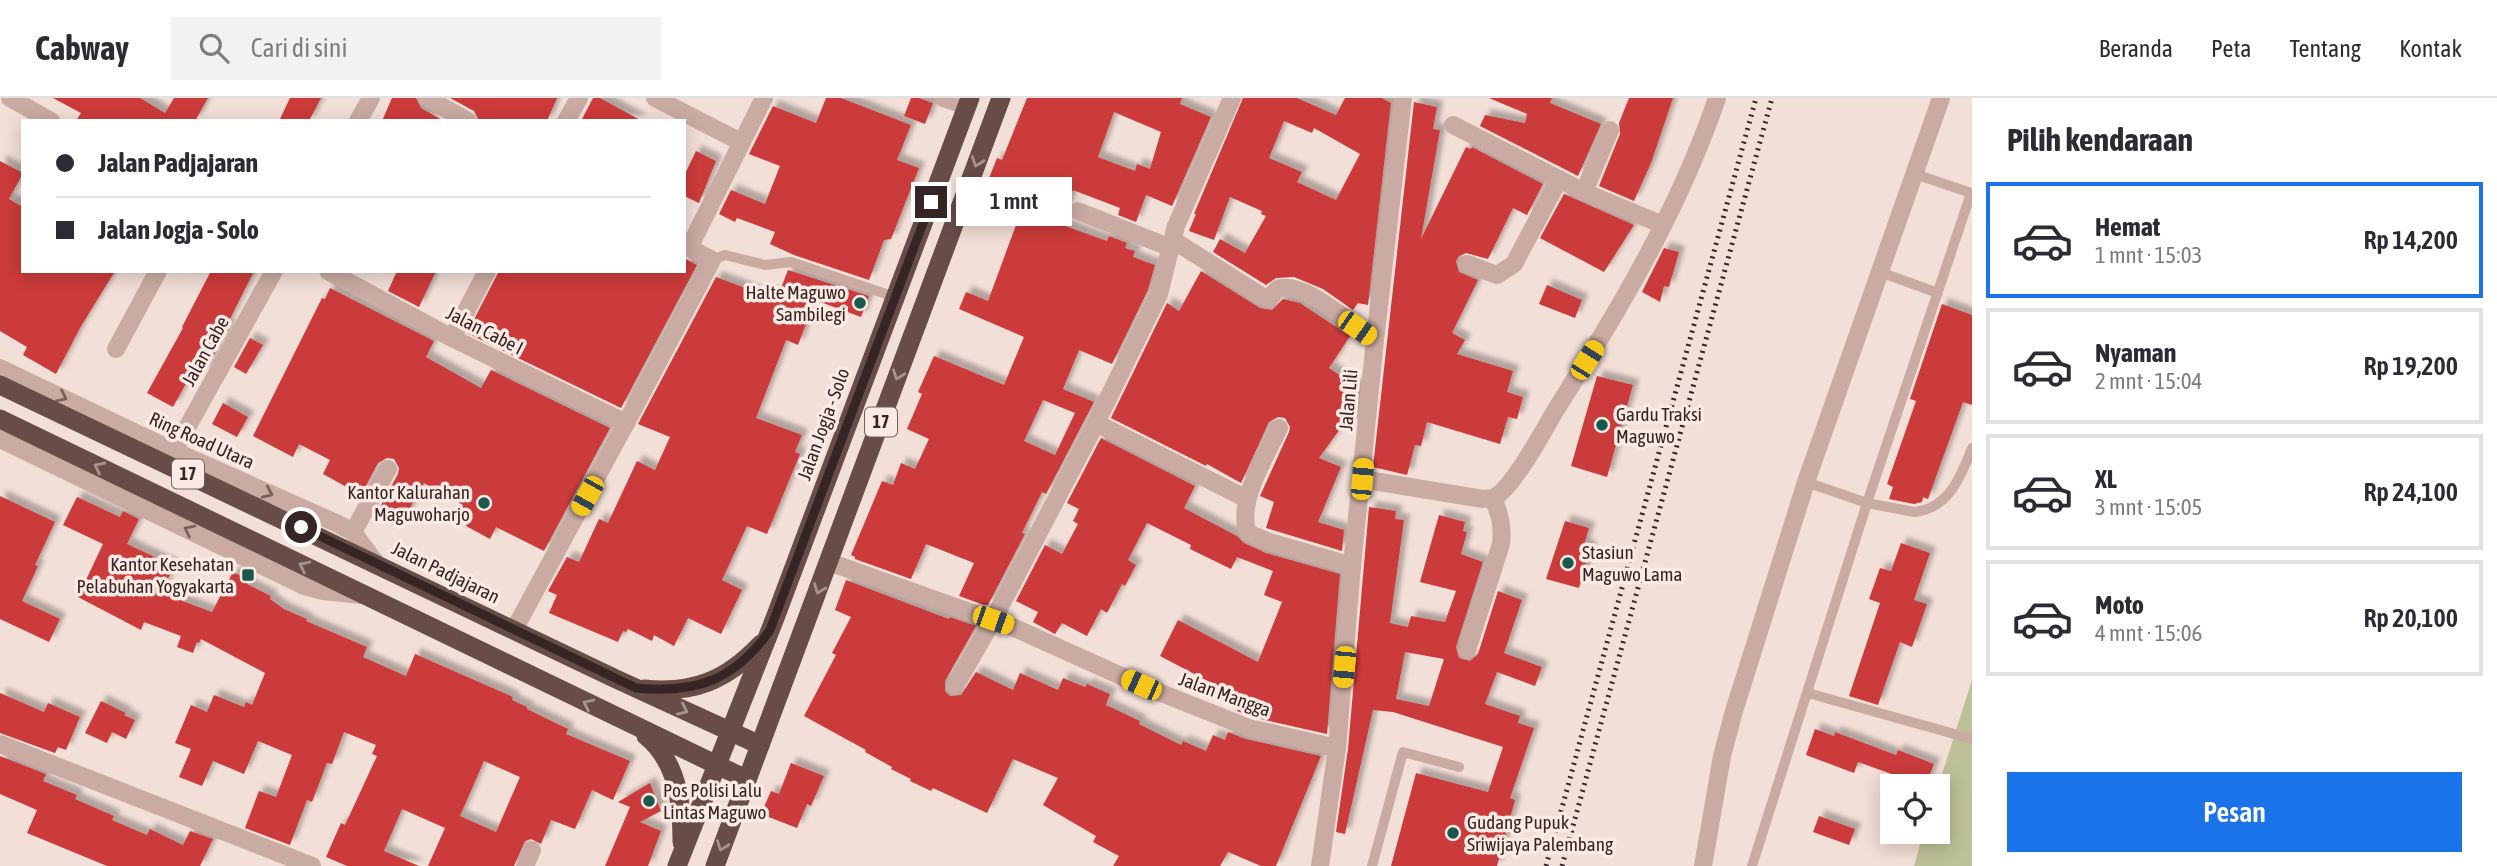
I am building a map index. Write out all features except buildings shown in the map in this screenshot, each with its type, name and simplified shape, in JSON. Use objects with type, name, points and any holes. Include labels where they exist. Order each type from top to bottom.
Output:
[{"type":"highway","name":"17","points":[[715,866],[1001,98]]},
{"type":"highway","name":"Jalan Jogja - Solo","points":[[716,765],[770,630],[968,102]]},
{"type":"highway","name":"Jalan Padjajaran","points":[[0,385],[760,745]]},
{"type":"highway","name":"17","points":[[0,419],[746,779]]},
{"type":"highway","points":[[409,617],[424,586]]},
{"type":"highway","points":[[636,688],[681,689],[706,684],[726,675],[743,662],[770,630]]},
{"type":"highway","points":[[633,725],[652,741],[665,757],[674,777],[680,799],[679,858]]},
{"type":"highway","name":"17","points":[[679,858],[716,765]]},
{"type":"street","points":[[10,98],[47,119]]},
{"type":"street","points":[[359,119],[370,98]]},
{"type":"street","points":[[426,98],[464,119]]},
{"type":"street","points":[[567,119],[579,98]]},
{"type":"street","points":[[655,98],[741,142]]},
{"type":"street","points":[[514,630],[712,260],[687,246],[764,98]]},
{"type":"street","points":[[943,98],[968,102]]},
{"type":"street","points":[[955,686],[993,620],[1096,423],[1159,294],[1176,226],[1232,98]]},
{"type":"street","name":"Jalan Lili","points":[[1320,866],[1337,748],[1374,340],[1403,98]]},
{"type":"street","points":[[1362,479],[1469,498],[1493,498],[1502,491],[1522,465],[1613,318],[1689,170],[1717,98]]},
{"type":"street","points":[[1703,866],[1725,745],[1806,482],[1941,98]]},
{"type":"street","points":[[1453,125],[1584,192],[1662,225]]},
{"type":"street","points":[[1584,192],[1610,130]]},
{"type":"street","points":[[1467,264],[1497,275],[1514,264],[1559,179]]},
{"type":"street","points":[[1078,211],[1172,244],[1263,297],[1270,299],[1276,290],[1282,288],[1304,291],[1374,340]]},
{"type":"street","points":[[116,349],[157,273]]},
{"type":"street","name":"Jalan Cabe","points":[[174,452],[273,273]]},
{"type":"street","name":"Jalan Cabe I","points":[[332,273],[452,338],[626,423]]},
{"type":"street","points":[[452,338],[486,273]]},
{"type":"street","name":"Ring Road Utara","points":[[0,368],[174,452],[336,523],[353,532],[376,563]]},
{"type":"street","points":[[1096,423],[1247,499]]},
{"type":"street","points":[[1279,428],[1247,499],[1245,524],[1248,533],[1269,542],[1352,566]]},
{"type":"street","points":[[0,439],[304,586],[366,596]]},
{"type":"street","points":[[353,532],[388,469]]},
{"type":"street","points":[[1467,650],[1501,544],[1501,517],[1493,498]]},
{"type":"street","name":"Jalan Mangga","points":[[829,562],[1017,629],[1141,685],[1249,728],[1337,748]]},
{"type":"street","points":[[0,744],[312,866]]},
{"type":"lane","points":[[1752,866],[1867,503],[1971,194],[1915,174]]},
{"type":"lane","points":[[712,260],[725,256],[765,265],[791,262],[895,297]]},
{"type":"lane","points":[[1880,272],[1938,292]]},
{"type":"lane","points":[[1806,482],[1867,503],[1914,512],[1937,505],[1951,492],[1972,448]]},
{"type":"lane","points":[[1808,693],[1972,739]]},
{"type":"lane","points":[[1372,866],[1403,752],[1459,767]]},
{"type":"green space","points":[[1972,680],[1972,866],[1914,866],[1920,844],[1950,844],[1950,774],[1942,774]]},
{"type":"railway","points":[[1546,866],[1756,98]]},
{"type":"railway","points":[[1562,866],[1772,98]]},
{"type":"place","name":"Halte Maguwo Sambilegi","points":[[860,303]]},
{"type":"place","name":"Gardu Traksi Maguwo","points":[[1602,425]]},
{"type":"place","name":"Kantor Kalurahan Maguwoharjo","points":[[484,503]]},
{"type":"place","name":"Stasiun Maguwo Lama","points":[[1568,563]]},
{"type":"place","name":"Kantor Kesehatan Pelabuhan Yogyakarta","points":[[248,575]]},
{"type":"place","name":"Pos Polisi Lalu Lintas Maguwo","points":[[649,801]]},
{"type":"place","name":"Gudang Pupuk Sriwijaya Palembang","points":[[1453,833]]},
{"type":"route","points":[[301,527],[636,688],[681,689],[706,684],[726,675],[743,662],[770,630],[931,202]]}]
